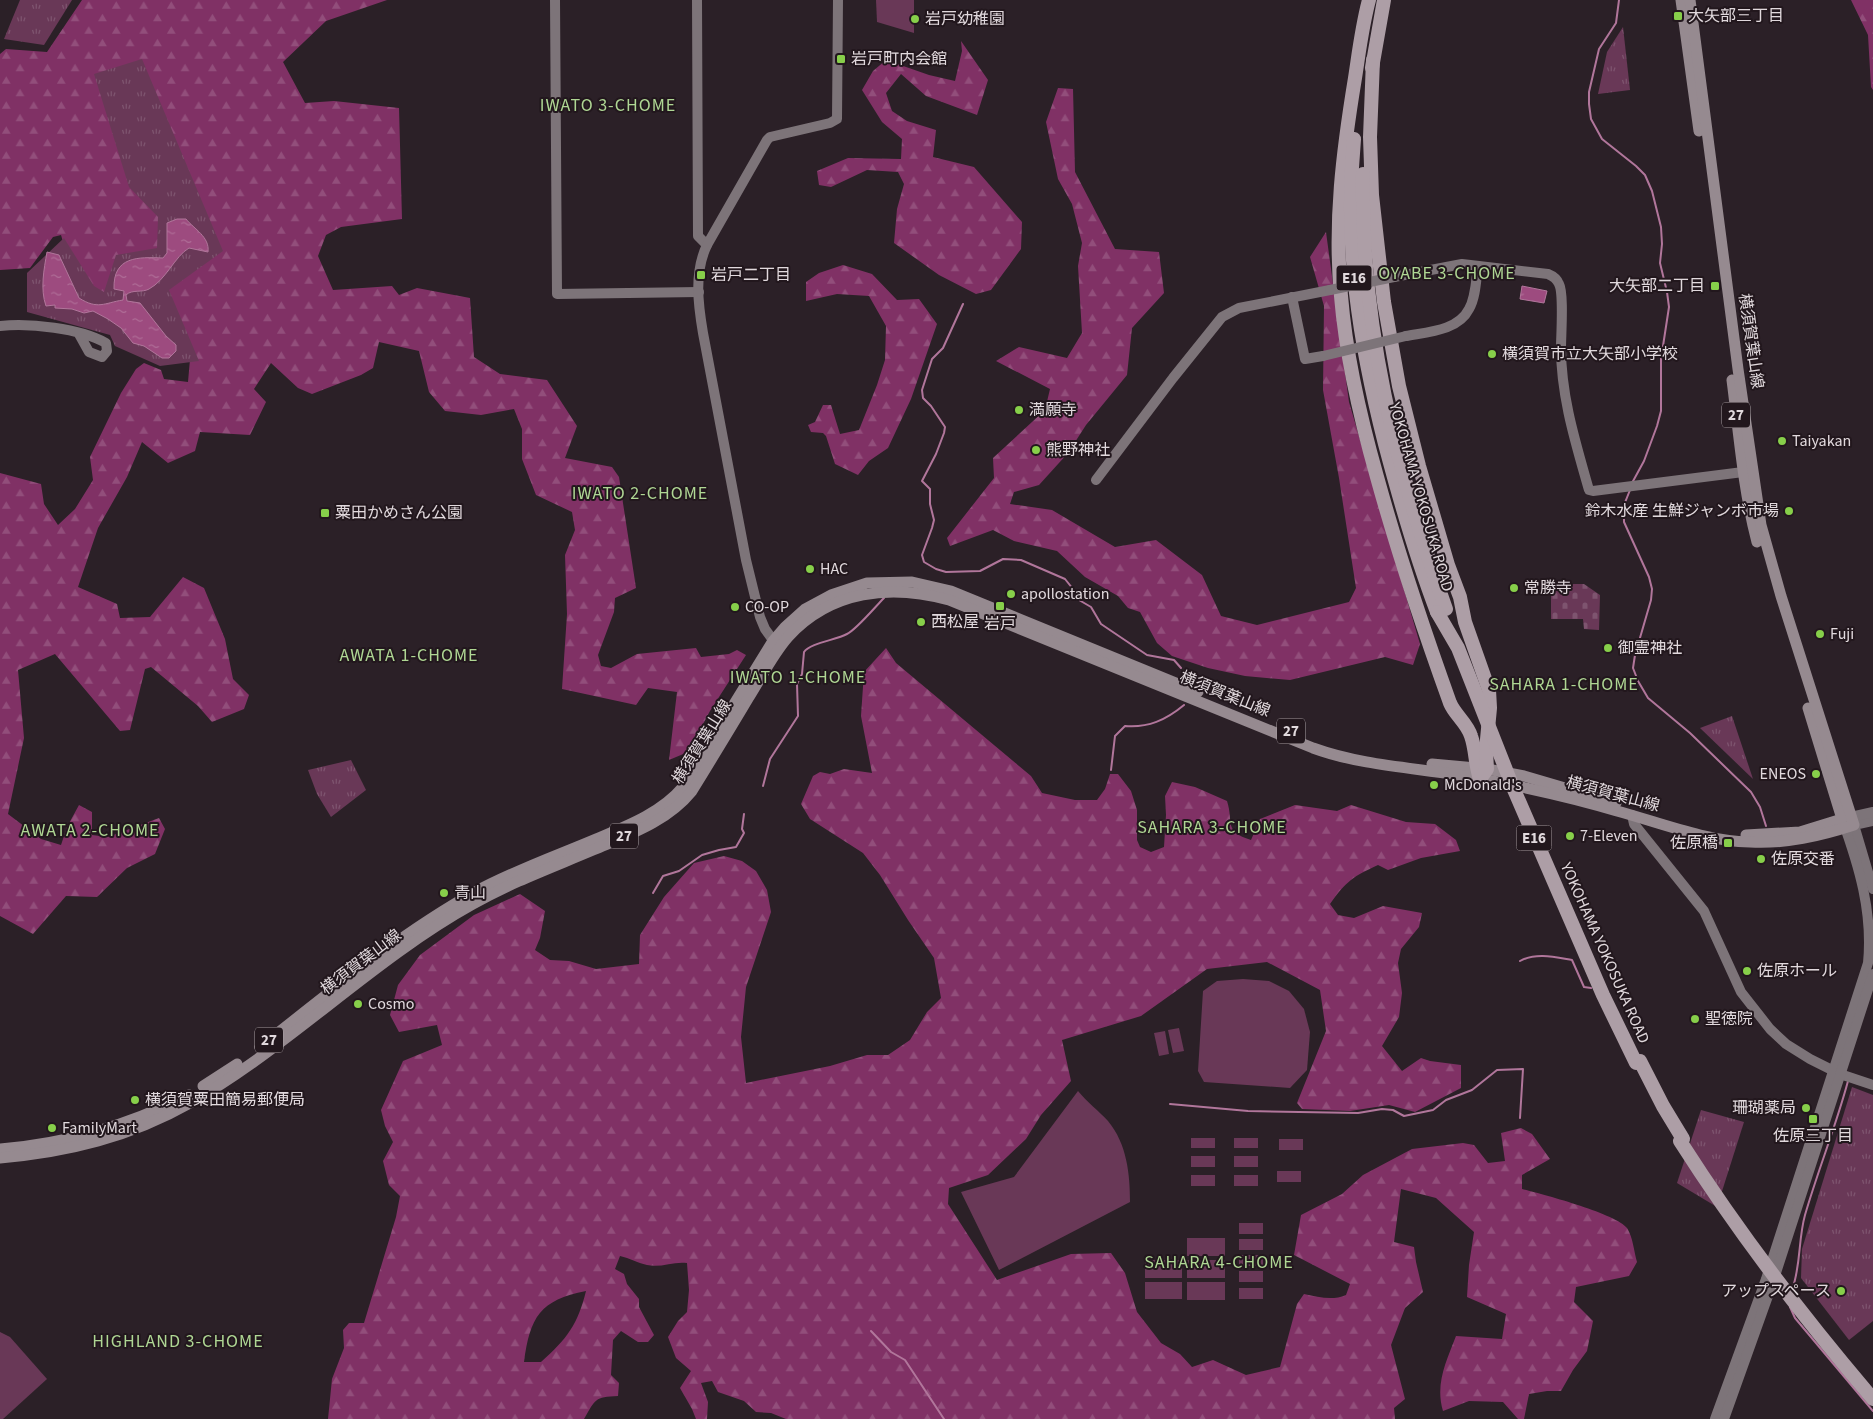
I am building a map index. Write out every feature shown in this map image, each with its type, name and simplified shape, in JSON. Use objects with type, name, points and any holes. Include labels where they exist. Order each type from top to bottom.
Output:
[{"type":"highway","points":[[1369,0],[1348,115],[1341,178],[1338,237],[1342,316],[1358,407],[1386,509],[1450,703],[1468,728],[1481,772]]},
{"type":"highway","name":"YOKOHAMA YOKOSUKA ROAD","points":[[1374,0],[1358,91],[1352,158],[1351,233],[1357,313],[1372,390],[1393,477],[1416,550],[1458,648],[1512,785],[1603,995],[1643,1076],[1699,1171],[1745,1238],[1801,1312],[1873,1400]]},
{"type":"highway","name":"YOKOHAMA YOKOSUKA ROAD","points":[[1384,0],[1373,60],[1364,133],[1362,198],[1364,257],[1370,314],[1380,375],[1395,441],[1442,610],[1456,630],[1514,782],[1620,1023],[1663,1106],[1703,1169],[1759,1249],[1804,1308],[1873,1392]]},
{"type":"highway","points":[[1373,60],[1370,138],[1372,195],[1387,321],[1399,386],[1419,466],[1446,560],[1460,597],[1465,622],[1488,690],[1490,708],[1486,750],[1481,772]]},
{"type":"main road","name":"横須賀葉山線","points":[[1681,0],[1748,472],[1771,567],[1848,822]]},
{"type":"main road","name":"横須賀葉山線","points":[[1690,0],[1748,472]]},
{"type":"main road","name":"横須賀葉山線","points":[[0,1149],[31,1147],[107,1129],[166,1106],[192,1093],[249,1056],[400,940],[476,892],[622,828],[663,806],[683,787],[776,645],[788,638],[809,618],[844,600],[862,594],[885,591],[926,594],[957,603],[1323,752],[1351,759],[1481,772],[1547,782],[1731,834],[1767,835],[1800,832],[1848,822]]},
{"type":"main road","name":"横須賀葉山線","points":[[0,1158],[66,1150],[96,1143],[162,1117],[226,1081],[404,949],[473,904],[514,884],[635,832],[666,815],[692,791],[776,645]]},
{"type":"main road","name":"横須賀葉山線","points":[[1481,772],[1710,837],[1749,842],[1800,840],[1848,822]]},
{"type":"street","points":[[554,0],[557,294],[699,292]]},
{"type":"street","points":[[697,0],[698,236],[707,245]]},
{"type":"street","points":[[776,645],[765,629],[760,617],[746,560],[704,342],[699,292],[701,260],[707,245],[767,140],[778,135],[830,123],[837,119],[838,0]]},
{"type":"street","points":[[1096,480],[1222,317],[1239,308],[1462,264],[1548,274],[1553,276],[1560,285],[1563,381],[1567,410],[1589,490],[1639,487],[1748,472]]},
{"type":"street","points":[[1292,297],[1305,360],[1448,327],[1462,318],[1469,310],[1478,266]]},
{"type":"street","points":[[0,326],[36,326],[79,334]]},
{"type":"street","points":[[1848,822],[1873,812]]},
{"type":"street","points":[[1632,815],[1634,824],[1704,911],[1741,992],[1770,1029],[1786,1044],[1810,1059],[1837,1072],[1873,1085]]},
{"type":"street","points":[[1848,822],[1873,821]]},
{"type":"street","points":[[1848,822],[1873,889]]},
{"type":"street","points":[[1724,1419],[1770,1290],[1837,1072],[1871,947],[1872,924],[1848,822]]},
{"type":"street","points":[[1715,1419],[1873,974]]},
{"type":"green space","points":[[20,0],[72,0],[44,45],[4,39]]},
{"type":"green space","points":[[82,0],[387,0],[326,21],[283,62],[305,103],[334,101],[399,108],[402,219],[341,227],[326,235],[318,256],[333,290],[392,286],[399,295],[417,288],[470,298],[474,357],[500,374],[547,380],[577,426],[565,458],[612,467],[619,477],[636,588],[615,598],[614,612],[598,655],[601,666],[611,668],[637,654],[696,648],[701,657],[729,654],[737,650],[746,655],[710,711],[688,752],[669,760],[677,692],[648,688],[636,705],[562,689],[567,614],[565,555],[575,530],[572,512],[536,495],[522,459],[522,429],[514,409],[481,415],[445,411],[429,392],[419,351],[379,342],[373,368],[361,375],[312,394],[298,388],[271,363],[254,389],[266,402],[250,435],[200,432],[195,451],[168,463],[142,442],[127,477],[98,528],[78,587],[117,604],[120,618],[150,617],[183,577],[204,588],[225,639],[233,679],[249,695],[244,709],[212,722],[198,706],[151,667],[145,669],[130,730],[120,731],[55,654],[18,670],[24,738],[8,814],[41,839],[61,845],[67,827],[79,805],[92,812],[92,835],[108,837],[159,818],[165,829],[155,854],[127,868],[97,897],[66,896],[33,934],[0,916],[0,473],[41,484],[44,504],[58,525],[75,509],[93,480],[90,457],[121,393],[136,369],[144,363],[161,370],[164,379],[188,382],[191,348],[97,298],[68,258],[61,235],[53,237],[30,268],[0,270],[0,54],[6,49],[47,52]]},
{"type":"green space","points":[[876,0],[914,0],[914,33],[877,22]]},
{"type":"green space","points":[[1851,0],[1873,0],[1873,90],[1871,87],[1868,35]]},
{"type":"green space","points":[[1623,27],[1630,90],[1598,94],[1607,52]]},
{"type":"green space","points":[[961,41],[988,80],[977,115],[926,96],[901,74],[886,93],[892,111],[907,121],[936,130],[933,157],[974,167],[1022,222],[1021,249],[991,290],[976,294],[939,275],[894,243],[897,209],[904,184],[898,172],[867,170],[831,187],[819,185],[817,171],[848,158],[901,159],[902,139],[882,122],[862,90],[873,71],[886,60],[929,75],[955,81],[962,51]]},
{"type":"green space","points":[[142,59],[223,251],[169,290],[199,361],[160,366],[115,346],[110,335],[27,312],[27,273],[64,238],[94,286],[104,292],[116,255],[157,248],[158,217],[129,187],[94,74]]},
{"type":"green space","points":[[1058,88],[1073,89],[1075,172],[1115,249],[1159,252],[1164,293],[1132,328],[1127,375],[1086,425],[1068,453],[1039,485],[1014,492],[1010,504],[1052,510],[1115,547],[1156,540],[1202,575],[1221,616],[1257,625],[1349,602],[1356,588],[1323,390],[1324,306],[1310,257],[1326,232],[1349,402],[1420,644],[1413,665],[1385,657],[1290,680],[1245,676],[1208,668],[1172,656],[1157,643],[1140,612],[1128,608],[1118,596],[1085,577],[1057,551],[1014,541],[993,530],[950,546],[947,538],[994,478],[993,458],[1045,410],[1050,389],[996,361],[1019,347],[1067,358],[1082,333],[1078,266],[1082,243],[1072,204],[1058,179],[1046,122]]},
{"type":"green space","points":[[843,265],[872,274],[897,300],[919,299],[937,324],[911,399],[888,448],[869,461],[858,475],[835,464],[826,436],[823,433],[811,432],[808,425],[815,422],[823,405],[831,405],[840,434],[859,430],[885,360],[886,326],[869,296],[837,294],[806,301],[806,282],[819,273]]},
{"type":"green space","points":[[1551,584],[1584,584],[1600,595],[1599,630],[1584,629],[1583,619],[1551,619]]},
{"type":"green space","points":[[886,648],[896,663],[1031,776],[1042,793],[1075,800],[1097,800],[1105,789],[1110,774],[1118,774],[1131,791],[1137,810],[1137,840],[1140,847],[1151,852],[1164,847],[1165,796],[1172,782],[1195,787],[1227,801],[1233,830],[1242,837],[1251,840],[1260,819],[1295,805],[1337,811],[1351,805],[1406,822],[1435,824],[1456,840],[1460,851],[1421,858],[1388,870],[1378,865],[1351,880],[1330,904],[1338,915],[1354,918],[1383,906],[1422,913],[1419,927],[1401,949],[1398,963],[1402,993],[1399,1017],[1382,1046],[1402,1071],[1421,1058],[1461,1065],[1461,1088],[1415,1112],[1389,1105],[1350,1111],[1302,1109],[1297,1103],[1326,1031],[1320,990],[1267,962],[1207,969],[1141,1016],[1062,1040],[1071,1081],[1041,1115],[1026,1139],[988,1175],[949,1188],[948,1204],[997,1280],[1071,1254],[1111,1253],[1125,1273],[1137,1312],[1161,1343],[1180,1354],[1192,1367],[1213,1360],[1246,1375],[1280,1367],[1297,1304],[1304,1294],[1325,1298],[1341,1297],[1346,1295],[1350,1284],[1294,1255],[1301,1215],[1342,1194],[1363,1175],[1412,1149],[1463,1143],[1474,1145],[1488,1163],[1505,1161],[1501,1133],[1521,1128],[1532,1134],[1550,1159],[1522,1175],[1522,1189],[1578,1205],[1620,1223],[1629,1232],[1637,1262],[1629,1276],[1576,1287],[1574,1302],[1593,1321],[1587,1351],[1561,1391],[1529,1394],[1524,1419],[1518,1419],[1503,1402],[1469,1401],[1443,1411],[1440,1392],[1441,1382],[1445,1364],[1456,1336],[1502,1339],[1506,1314],[1467,1297],[1474,1232],[1436,1198],[1401,1189],[1394,1242],[1414,1247],[1423,1292],[1405,1308],[1391,1345],[1405,1399],[1394,1408],[1395,1419],[786,1419],[771,1413],[756,1412],[744,1401],[718,1392],[712,1381],[701,1383],[708,1402],[707,1419],[696,1419],[680,1388],[691,1371],[676,1358],[668,1337],[678,1321],[687,1312],[689,1290],[687,1263],[652,1266],[620,1256],[615,1269],[624,1274],[627,1284],[639,1299],[639,1307],[654,1335],[648,1342],[638,1342],[621,1331],[613,1340],[611,1375],[619,1383],[618,1396],[604,1397],[596,1400],[584,1419],[328,1419],[332,1379],[344,1348],[343,1330],[349,1323],[364,1323],[396,1217],[400,1196],[389,1185],[383,1161],[393,1142],[385,1126],[381,1110],[403,1061],[442,1045],[437,1025],[399,1032],[390,1015],[398,985],[420,955],[474,915],[520,894],[545,911],[540,938],[535,950],[550,960],[569,961],[596,969],[639,964],[640,935],[664,897],[694,863],[724,856],[742,861],[756,871],[767,890],[771,912],[746,987],[741,1037],[746,1083],[830,1066],[867,1055],[888,1055],[910,1040],[927,1012],[941,998],[934,958],[880,875],[863,853],[810,819],[801,804],[813,776],[820,772],[830,774],[844,769],[872,773],[861,716],[864,672]],"holes":[[[586,1291],[575,1322],[558,1346],[541,1362],[524,1362],[530,1333],[540,1313],[558,1300]]]},
{"type":"green space","points":[[1732,716],[1753,779],[1700,728]]},
{"type":"green space","points":[[351,760],[366,790],[331,817],[317,794],[308,770]]},
{"type":"green space","points":[[1243,979],[1269,981],[1289,991],[1304,1009],[1310,1032],[1307,1070],[1290,1088],[1204,1082],[1198,1071],[1203,991],[1217,981]]},
{"type":"green space","points":[[1179,1028],[1184,1051],[1173,1053],[1168,1030]]},
{"type":"green space","points":[[1165,1031],[1169,1054],[1159,1056],[1154,1033]]},
{"type":"green space","points":[[1852,1087],[1873,1095],[1873,1321],[1849,1340],[1801,1278],[1802,1249]]},
{"type":"green space","points":[[1078,1091],[1108,1121],[1119,1139],[1128,1170],[1130,1202],[999,1270],[961,1192],[1014,1177]]},
{"type":"green space","points":[[1701,1110],[1744,1122],[1717,1207],[1677,1183]]},
{"type":"green space","points":[[1191,1138],[1215,1138],[1215,1148],[1191,1148]]},
{"type":"green space","points":[[1234,1138],[1258,1138],[1258,1148],[1234,1148]]},
{"type":"green space","points":[[1279,1139],[1303,1139],[1303,1150],[1279,1150]]},
{"type":"green space","points":[[1191,1156],[1215,1156],[1215,1167],[1191,1167]]},
{"type":"green space","points":[[1234,1156],[1258,1156],[1258,1167],[1234,1167]]},
{"type":"green space","points":[[1277,1171],[1301,1171],[1301,1182],[1277,1182]]},
{"type":"green space","points":[[1191,1175],[1215,1175],[1215,1186],[1191,1186]]},
{"type":"green space","points":[[1234,1175],[1258,1175],[1258,1186],[1234,1186]]},
{"type":"green space","points":[[1239,1223],[1263,1223],[1263,1234],[1239,1234]]},
{"type":"green space","points":[[1187,1238],[1225,1238],[1225,1256],[1187,1256]]},
{"type":"green space","points":[[1239,1239],[1263,1239],[1263,1250],[1239,1250]]},
{"type":"green space","points":[[1239,1255],[1263,1255],[1263,1266],[1239,1266]]},
{"type":"green space","points":[[1145,1260],[1182,1260],[1182,1278],[1145,1278]]},
{"type":"green space","points":[[1187,1260],[1225,1260],[1225,1278],[1187,1278]]},
{"type":"green space","points":[[1239,1271],[1263,1271],[1263,1282],[1239,1282]]},
{"type":"green space","points":[[1145,1282],[1182,1282],[1182,1299],[1145,1299]]},
{"type":"green space","points":[[1187,1282],[1225,1282],[1225,1300],[1187,1300]]},
{"type":"green space","points":[[1239,1288],[1263,1288],[1263,1299],[1239,1299]]},
{"type":"green space","points":[[0,1332],[10,1337],[47,1379],[3,1419],[0,1419]]},
{"type":"water","points":[[177,219],[186,219],[201,234],[207,242],[208,252],[189,248],[155,285],[149,289],[131,292],[126,295],[127,301],[140,303],[166,336],[176,345],[176,351],[169,358],[162,358],[144,346],[133,343],[121,328],[93,311],[84,313],[72,309],[55,308],[55,305],[46,306],[43,286],[47,252],[59,255],[79,298],[96,305],[123,300],[124,291],[114,289],[115,278],[122,264],[136,259],[163,258],[167,253],[167,223]]},
{"type":"water","points":[[1522,286],[1547,291],[1544,303],[1520,299]]},
{"type":"waterway","points":[[1619,0],[1616,23],[1599,49],[1589,92],[1591,119],[1602,139],[1645,175],[1652,191],[1661,227],[1660,263],[1669,307],[1661,359],[1661,411],[1644,461],[1632,483]]},
{"type":"waterway","points":[[963,304],[943,348],[932,359],[922,390],[923,398],[931,406],[945,427],[936,454],[922,481],[930,489],[930,504],[934,520],[922,555],[924,562],[946,572],[980,571],[1003,559],[1021,560],[1065,579],[1079,600],[1091,607],[1101,624],[1147,655],[1174,660],[1181,668]]},
{"type":"waterway","points":[[1630,490],[1624,505],[1624,522],[1649,577],[1652,589],[1651,600],[1633,668],[1638,681],[1648,698],[1690,733],[1751,792],[1760,807],[1766,826]]},
{"type":"waterway","points":[[763,786],[770,759],[798,716],[797,684],[802,674],[804,652],[812,646],[851,632],[884,598]]},
{"type":"waterway","points":[[1111,770],[1115,736],[1125,726],[1141,726],[1156,722],[1184,705]]},
{"type":"waterway","points":[[653,893],[663,876],[679,871],[702,855],[736,847],[744,833],[742,829],[744,814]]},
{"type":"waterway","points":[[1520,961],[1539,956],[1572,960],[1584,987],[1591,988]]},
{"type":"waterway","points":[[1170,1104],[1248,1111],[1358,1113],[1382,1109],[1393,1110],[1404,1116],[1433,1110],[1446,1100],[1472,1090],[1497,1070],[1523,1069],[1520,1118]]},
{"type":"waterway","points":[[1792,1290],[1797,1272],[1805,1215],[1848,1081]]},
{"type":"waterway","points":[[1790,1307],[1795,1318],[1873,1411]]},
{"type":"waterway","points":[[871,1331],[891,1352],[905,1360],[944,1419]]},
{"type":"place","name":"大矢部三丁目","points":[[1678,16]]},
{"type":"place","name":"岩戸幼稚園","points":[[915,19]]},
{"type":"place","name":"岩戸町内会館","points":[[841,59]]},
{"type":"place","name":"岩戸二丁目","points":[[701,275]]},
{"type":"place","name":"大矢部二丁目","points":[[1715,286]]},
{"type":"place","name":"横須賀市立大矢部小学校","points":[[1492,354]]},
{"type":"place","name":"満願寺","points":[[1019,410]]},
{"type":"place","name":"Taiyakan","points":[[1782,441]]},
{"type":"place","name":"熊野神社","points":[[1036,450]]},
{"type":"place","name":"鈴木水産 生鮮ジャンボ市場","points":[[1789,511]]},
{"type":"place","name":"粟田かめさん公園","points":[[325,513]]},
{"type":"place","name":"HAC","points":[[810,569]]},
{"type":"place","name":"常勝寺","points":[[1514,588]]},
{"type":"place","name":"apollostation","points":[[1011,594]]},
{"type":"place","name":"岩戸","points":[[1000,606]]},
{"type":"place","name":"CO-OP","points":[[735,607]]},
{"type":"place","name":"西松屋","points":[[921,622]]},
{"type":"place","name":"Fuji","points":[[1820,634]]},
{"type":"place","name":"御霊神社","points":[[1608,648]]},
{"type":"place","name":"ENEOS","points":[[1816,774]]},
{"type":"place","name":"McDonald's","points":[[1434,785]]},
{"type":"place","name":"7-Eleven","points":[[1570,836]]},
{"type":"place","name":"佐原橋","points":[[1728,843]]},
{"type":"place","name":"佐原交番","points":[[1761,859]]},
{"type":"place","name":"青山","points":[[444,893]]},
{"type":"place","name":"佐原ホール","points":[[1747,971]]},
{"type":"place","name":"Cosmo","points":[[358,1004]]},
{"type":"place","name":"聖徳院","points":[[1695,1019]]},
{"type":"place","name":"横須賀粟田簡易郵便局","points":[[135,1100]]},
{"type":"place","name":"珊瑚薬局","points":[[1806,1108]]},
{"type":"place","name":"佐原三丁目","points":[[1813,1119]]},
{"type":"place","name":"FamilyMart","points":[[52,1128]]},
{"type":"place","name":"アップスペース","points":[[1841,1291]]},
{"type":"district","name":"IWATO 3-CHOME","points":[[608,105]]},
{"type":"district","name":"OYABE 3-CHOME","points":[[1447,273]]},
{"type":"district","name":"IWATO 2-CHOME","points":[[640,493]]},
{"type":"district","name":"AWATA 1-CHOME","points":[[409,655]]},
{"type":"district","name":"IWATO 1-CHOME","points":[[798,677]]},
{"type":"district","name":"SAHARA 1-CHOME","points":[[1564,684]]},
{"type":"district","name":"SAHARA 3-CHOME","points":[[1212,827]]},
{"type":"district","name":"AWATA 2-CHOME","points":[[90,830]]},
{"type":"district","name":"SAHARA 4-CHOME","points":[[1219,1262]]},
{"type":"district","name":"HIGHLAND 3-CHOME","points":[[178,1341]]}]
